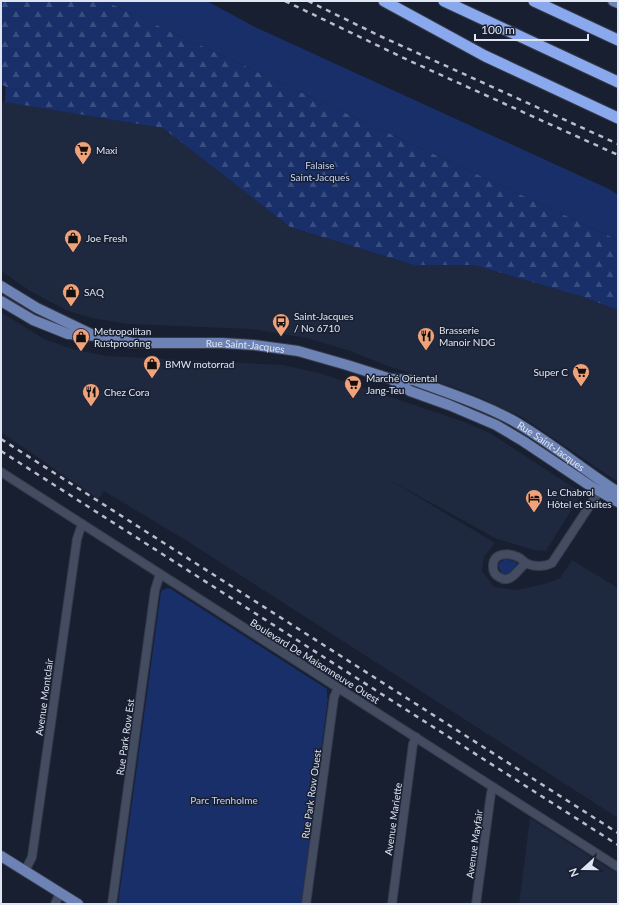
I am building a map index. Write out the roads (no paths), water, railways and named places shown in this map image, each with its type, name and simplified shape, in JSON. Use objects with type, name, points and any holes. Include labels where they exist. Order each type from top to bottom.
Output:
[{"type":"highway","points":[[384,1],[485,56],[618,118]]},
{"type":"highway","points":[[444,1],[618,82]]},
{"type":"highway","points":[[534,1],[618,40]]},
{"type":"main road","points":[[613,1],[618,3]]},
{"type":"main road","name":"Rue Saint-Jacques","points":[[1,286],[37,308],[96,336]]},
{"type":"main road","name":"Rue Saint-Jacques","points":[[1,300],[24,315],[47,327],[68,334],[96,336],[132,342],[222,343],[263,346],[298,351],[391,379],[410,391],[466,411],[508,432],[602,487],[618,502]]},
{"type":"main road","name":"Rue Saint-Jacques","points":[[602,487],[618,492]]},
{"type":"main road","points":[[1,856],[78,904]]},
{"type":"street","name":"Boulevard De Maisonneuve Ouest","points":[[2,475],[82,524],[618,866]]},
{"type":"street","points":[[526,563],[543,566],[552,563],[602,487]]},
{"type":"street","name":"Avenue Montclair","points":[[25,871],[32,857],[77,539],[82,524]]},
{"type":"street","name":"Rue Park Row Est","points":[[112,904],[155,590],[160,574]]},
{"type":"street","name":"Rue Park Row Ouest","points":[[306,904],[334,697],[338,688]]},
{"type":"street","name":"Avenue Mariette","points":[[392,904],[413,744],[416,737]]},
{"type":"street","name":"Avenue Mayfair","points":[[476,904],[493,787]]},
{"type":"street","points":[[55,904],[60,893]]},
{"type":"railway","points":[[285,1],[410,61],[618,155]]},
{"type":"railway","points":[[308,1],[380,36],[618,144]]},
{"type":"railway","points":[[1,439],[618,833]]},
{"type":"railway","points":[[1,451],[618,845]]},
{"type":"place","name":"Maxi","points":[[83,165]]},
{"type":"place","name":"Joe Fresh","points":[[73,253]]},
{"type":"place","name":"SAQ","points":[[71,307]]},
{"type":"place","name":"Saint-Jacques / No 6710","points":[[281,337]]},
{"type":"place","name":"Brasserie Manoir NDG","points":[[426,351]]},
{"type":"place","name":"Metropolitan Rustproofing","points":[[81,352]]},
{"type":"place","name":"BMW motorrad","points":[[152,379]]},
{"type":"place","name":"Super C","points":[[581,387]]},
{"type":"place","name":"Marché Oriental Jang-Teu","points":[[353,399]]},
{"type":"place","name":"Chez Cora","points":[[91,407]]},
{"type":"place","name":"Le Chabrol Hôtel et Suites","points":[[534,513]]},
{"type":"park label","name":"Falaise Saint-Jacques","points":[[320,170]]},
{"type":"park label","name":"Parc Trenholme","points":[[224,800]]}]
